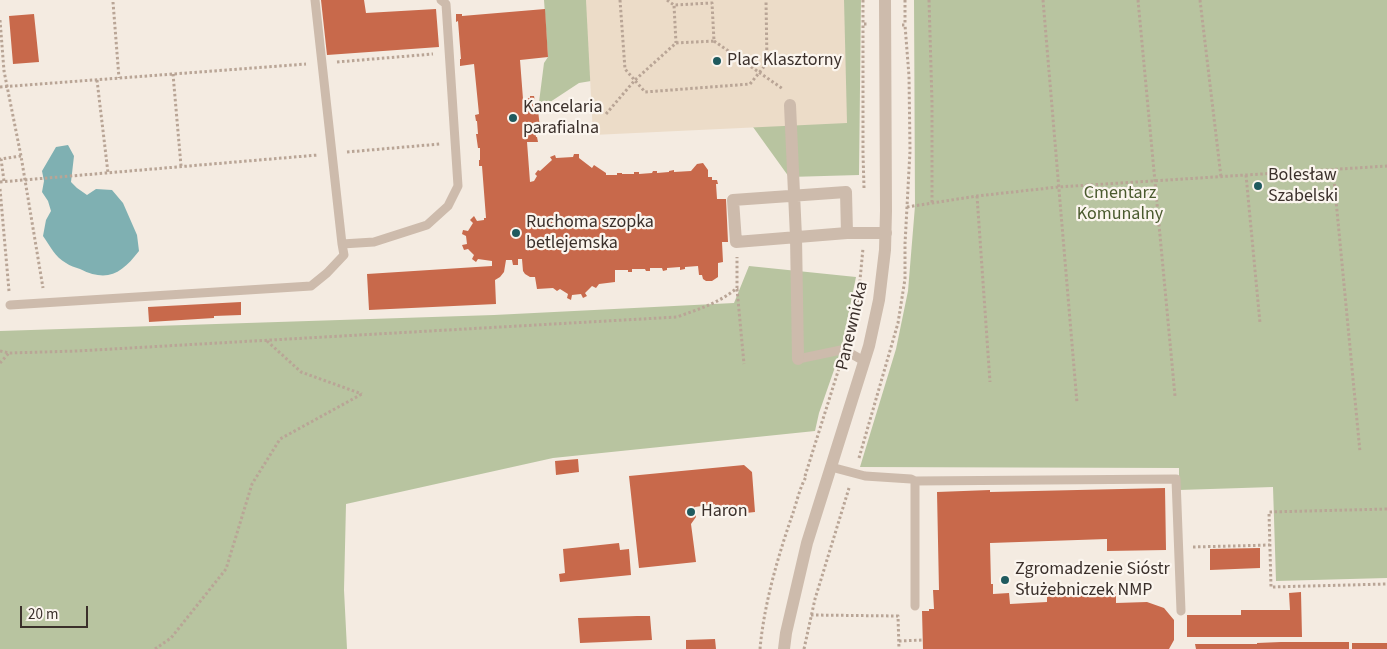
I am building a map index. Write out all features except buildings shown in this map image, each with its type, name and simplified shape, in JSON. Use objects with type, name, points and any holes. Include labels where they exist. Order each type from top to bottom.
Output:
[{"type":"street","name":"Panewnicka","points":[[784,649],[786,633],[808,543],[864,361],[879,300],[886,233],[885,0]]},
{"type":"street","points":[[790,99],[796,237],[798,360]]},
{"type":"street","points":[[846,232],[846,192],[733,200],[736,242],[846,232],[886,233]]},
{"type":"lane","points":[[10,305],[311,286],[327,273],[344,255],[315,0]]},
{"type":"lane","points":[[342,244],[374,242],[427,224],[448,206],[458,186],[446,4],[441,0]]},
{"type":"lane","points":[[798,360],[841,350],[864,361]]},
{"type":"lane","points":[[831,467],[865,476],[911,479],[916,481],[1176,479],[1181,611]]},
{"type":"lane","points":[[915,606],[916,481]]},
{"type":"path","points":[[620,0],[625,69],[645,92],[750,84],[767,63],[766,0]]},
{"type":"path","points":[[666,0],[674,5],[714,1],[714,41]]},
{"type":"path","points":[[863,0],[864,192]]},
{"type":"path","points":[[905,0],[905,24]]},
{"type":"path","points":[[929,0],[932,203]]},
{"type":"path","points":[[1043,0],[1077,403]]},
{"type":"path","points":[[1138,0],[1176,396]]},
{"type":"path","points":[[1200,0],[1220,177]]},
{"type":"path","points":[[113,2],[119,78]]},
{"type":"path","points":[[674,5],[676,43]]},
{"type":"path","points":[[0,20],[4,71],[21,156],[45,303]]},
{"type":"path","points":[[863,24],[885,25]]},
{"type":"path","points":[[606,114],[635,80],[676,43],[714,41],[760,72],[790,99]]},
{"type":"path","points":[[0,87],[449,53]]},
{"type":"path","points":[[173,74],[181,166]]},
{"type":"path","points":[[97,80],[108,173]]},
{"type":"path","points":[[21,156],[2,159],[2,182],[456,143]]},
{"type":"path","points":[[898,211],[908,207],[977,196],[1058,187],[1387,166]]},
{"type":"path","points":[[1333,169],[1360,452]]},
{"type":"path","points":[[1246,175],[1260,322]]},
{"type":"path","points":[[0,190],[10,305]]},
{"type":"path","points":[[977,196],[990,382]]},
{"type":"path","points":[[736,242],[737,288],[744,364]]},
{"type":"path","points":[[0,351],[9,353],[77,351],[677,317],[716,303],[737,288]]},
{"type":"path","points":[[155,649],[171,638],[226,569],[252,484],[280,439],[362,394],[301,372],[266,340]]},
{"type":"path","points":[[0,363],[9,353]]},
{"type":"path","points":[[1387,509],[1269,512],[1271,587],[1387,584]]},
{"type":"path","points":[[1178,547],[1270,545]]},
{"type":"path","points":[[811,615],[898,616],[899,649]]},
{"type":"path","points":[[899,641],[923,640]]},
{"type":"green space","name":"Plac Klasztorny","points":[[544,0],[861,0],[859,175],[789,177],[753,127],[609,78],[579,83],[538,110],[544,63],[548,57]]},
{"type":"green space","name":"Cmentarz Komunalny","points":[[914,0],[1387,0],[1387,578],[1276,581],[1273,487],[1179,490],[1179,468],[860,467],[896,349],[908,291],[915,206]]},
{"type":"green space","points":[[749,266],[856,277],[841,350],[819,413],[815,431],[553,458],[346,504],[344,590],[347,649],[0,649],[0,331],[494,315],[734,303]]},
{"type":"shaded area","name":"Plac Klasztorny","points":[[586,0],[844,0],[847,123],[593,135]]},
{"type":"water","points":[[68,145],[74,156],[71,182],[87,195],[96,189],[112,190],[123,203],[137,235],[139,251],[127,265],[114,274],[99,275],[69,265],[62,261],[43,236],[46,220],[51,211],[48,201],[42,192],[44,181],[42,171],[56,147]]},
{"type":"place","name":"Plac Klasztorny","points":[[717,61]]},
{"type":"place","name":"Kancelaria parafialna","points":[[513,118]]},
{"type":"place","name":"Bolesław Szabelski","points":[[1258,186]]},
{"type":"place","name":"Ruchoma szopka betlejemska","points":[[516,233]]},
{"type":"place","name":"Haron","points":[[691,512]]},
{"type":"place","name":"Zgromadzenie Sióstr Służebniczek NMP","points":[[1005,580]]}]
